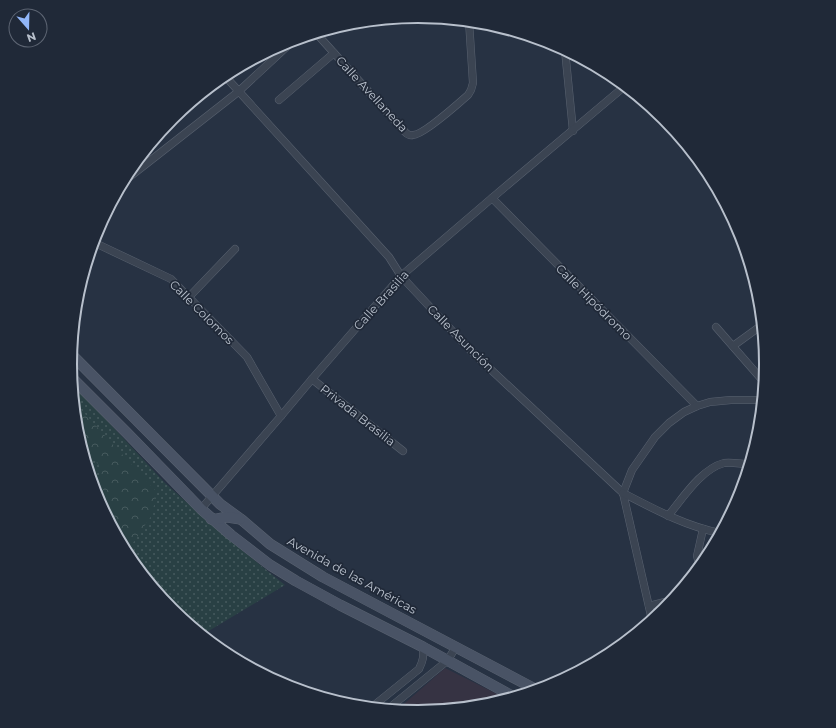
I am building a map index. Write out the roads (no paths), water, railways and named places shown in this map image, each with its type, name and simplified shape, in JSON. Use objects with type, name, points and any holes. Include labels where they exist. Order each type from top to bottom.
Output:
[{"type":"main road","name":"Avenida de las Américas","points":[[77,360],[220,504],[242,520],[270,544],[323,577],[530,686]]},
{"type":"main road","points":[[78,384],[200,509],[270,565],[340,605],[506,693]]},
{"type":"main road","points":[[211,519],[232,517],[242,520]]},
{"type":"street","name":"Calle Avellaneda","points":[[320,38],[405,132],[414,136],[424,131],[468,95],[471,90],[473,77],[469,27]]},
{"type":"street","points":[[136,172],[238,92],[281,52]]},
{"type":"street","points":[[279,100],[334,53]]},
{"type":"street","points":[[566,57],[572,131]]},
{"type":"street","name":"Calle Asunción","points":[[228,80],[390,256],[401,276],[471,351],[623,493],[688,525],[715,532]]},
{"type":"street","name":"Calle Brasilia","points":[[200,509],[213,496],[401,276],[621,89]]},
{"type":"street","name":"Calle Hipódromo","points":[[492,198],[697,406]]},
{"type":"street","name":"Calle Colomos","points":[[99,245],[171,279],[247,357],[282,416]]},
{"type":"street","points":[[189,297],[234,249]]},
{"type":"street","points":[[716,326],[758,376]]},
{"type":"street","points":[[733,346],[757,329]]},
{"type":"street","name":"Privada Brasilia","points":[[312,379],[403,451]]},
{"type":"street","points":[[650,613],[623,493],[632,470],[655,437],[684,412],[710,402],[757,400]]},
{"type":"street","points":[[668,516],[698,479],[710,469],[725,463],[744,464]]},
{"type":"street","points":[[698,559],[697,556],[703,529]]},
{"type":"street","points":[[649,606],[661,603]]},
{"type":"street","points":[[394,704],[447,661],[456,647]]},
{"type":"street","points":[[378,702],[419,669],[423,662],[424,654],[422,648]]}]
